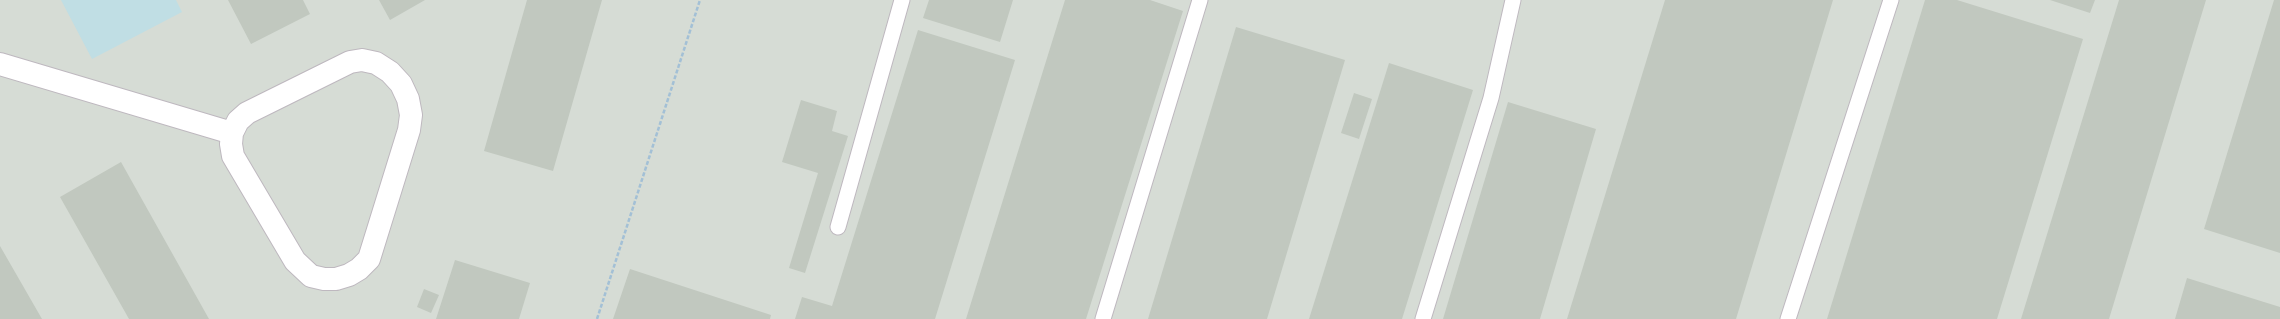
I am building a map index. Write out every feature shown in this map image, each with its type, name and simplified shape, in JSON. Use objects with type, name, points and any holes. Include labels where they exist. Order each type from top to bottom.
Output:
[{"type":"street","points":[[362,60],[376,63],[390,72],[401,84],[408,99],[411,115],[408,130],[368,259],[359,269],[336,279],[324,279],[311,276],[302,270],[295,261],[236,161],[231,144],[232,133],[238,121],[247,113],[350,62],[362,60]]},
{"type":"street","points":[[0,64],[232,133]]},
{"type":"lane","points":[[838,227],[902,0]]},
{"type":"lane","points":[[1104,319],[1200,0]]},
{"type":"lane","points":[[1423,319],[1491,98],[1513,0]]},
{"type":"lane","points":[[1788,319],[1891,0]]},
{"type":"path","points":[[597,319],[700,0]]},
{"type":"shaded area","points":[[0,0],[2280,0],[2280,319],[0,319]]},
{"type":"shaded area","points":[[61,0],[176,0],[182,12],[92,59]]},
{"type":"building","points":[[228,0],[303,0],[310,14],[251,44]]},
{"type":"building","points":[[379,0],[425,0],[390,20]]},
{"type":"building","points":[[527,0],[602,0],[553,171],[484,151]]},
{"type":"building","points":[[929,0],[1013,0],[1000,42],[923,18]]},
{"type":"building","points":[[1065,0],[1150,0],[1183,11],[1086,319],[966,319]]},
{"type":"building","points":[[1665,0],[1833,0],[1736,319],[1567,319]]},
{"type":"building","points":[[1925,0],[1957,0],[2083,39],[1997,319],[1827,319]]},
{"type":"building","points":[[2050,0],[2095,0],[2090,13]]},
{"type":"building","points":[[2119,0],[2206,0],[2109,319],[2021,319]]},
{"type":"building","points":[[2274,0],[2280,0],[2280,253],[2204,229]]},
{"type":"building","points":[[1236,27],[1345,60],[1267,319],[1148,319]]},
{"type":"building","points":[[918,30],[1015,60],[935,319],[795,319],[802,297],[832,306]]},
{"type":"building","points":[[1389,63],[1473,90],[1402,319],[1309,319]]},
{"type":"building","points":[[1354,93],[1372,99],[1359,139],[1341,133]]},
{"type":"building","points":[[801,100],[837,111],[832,131],[848,136],[805,273],[789,268],[818,173],[782,162]]},
{"type":"building","points":[[1508,102],[1596,129],[1540,319],[1443,319]]},
{"type":"building","points":[[121,162],[209,319],[129,319],[60,197]]},
{"type":"building","points":[[0,246],[42,319],[0,319]]},
{"type":"building","points":[[455,260],[530,283],[519,319],[436,319]]},
{"type":"building","points":[[630,269],[771,315],[770,319],[613,319]]},
{"type":"building","points":[[2187,278],[2280,307],[2280,319],[2175,319]]},
{"type":"building","points":[[424,289],[439,295],[431,313],[417,307]]}]
